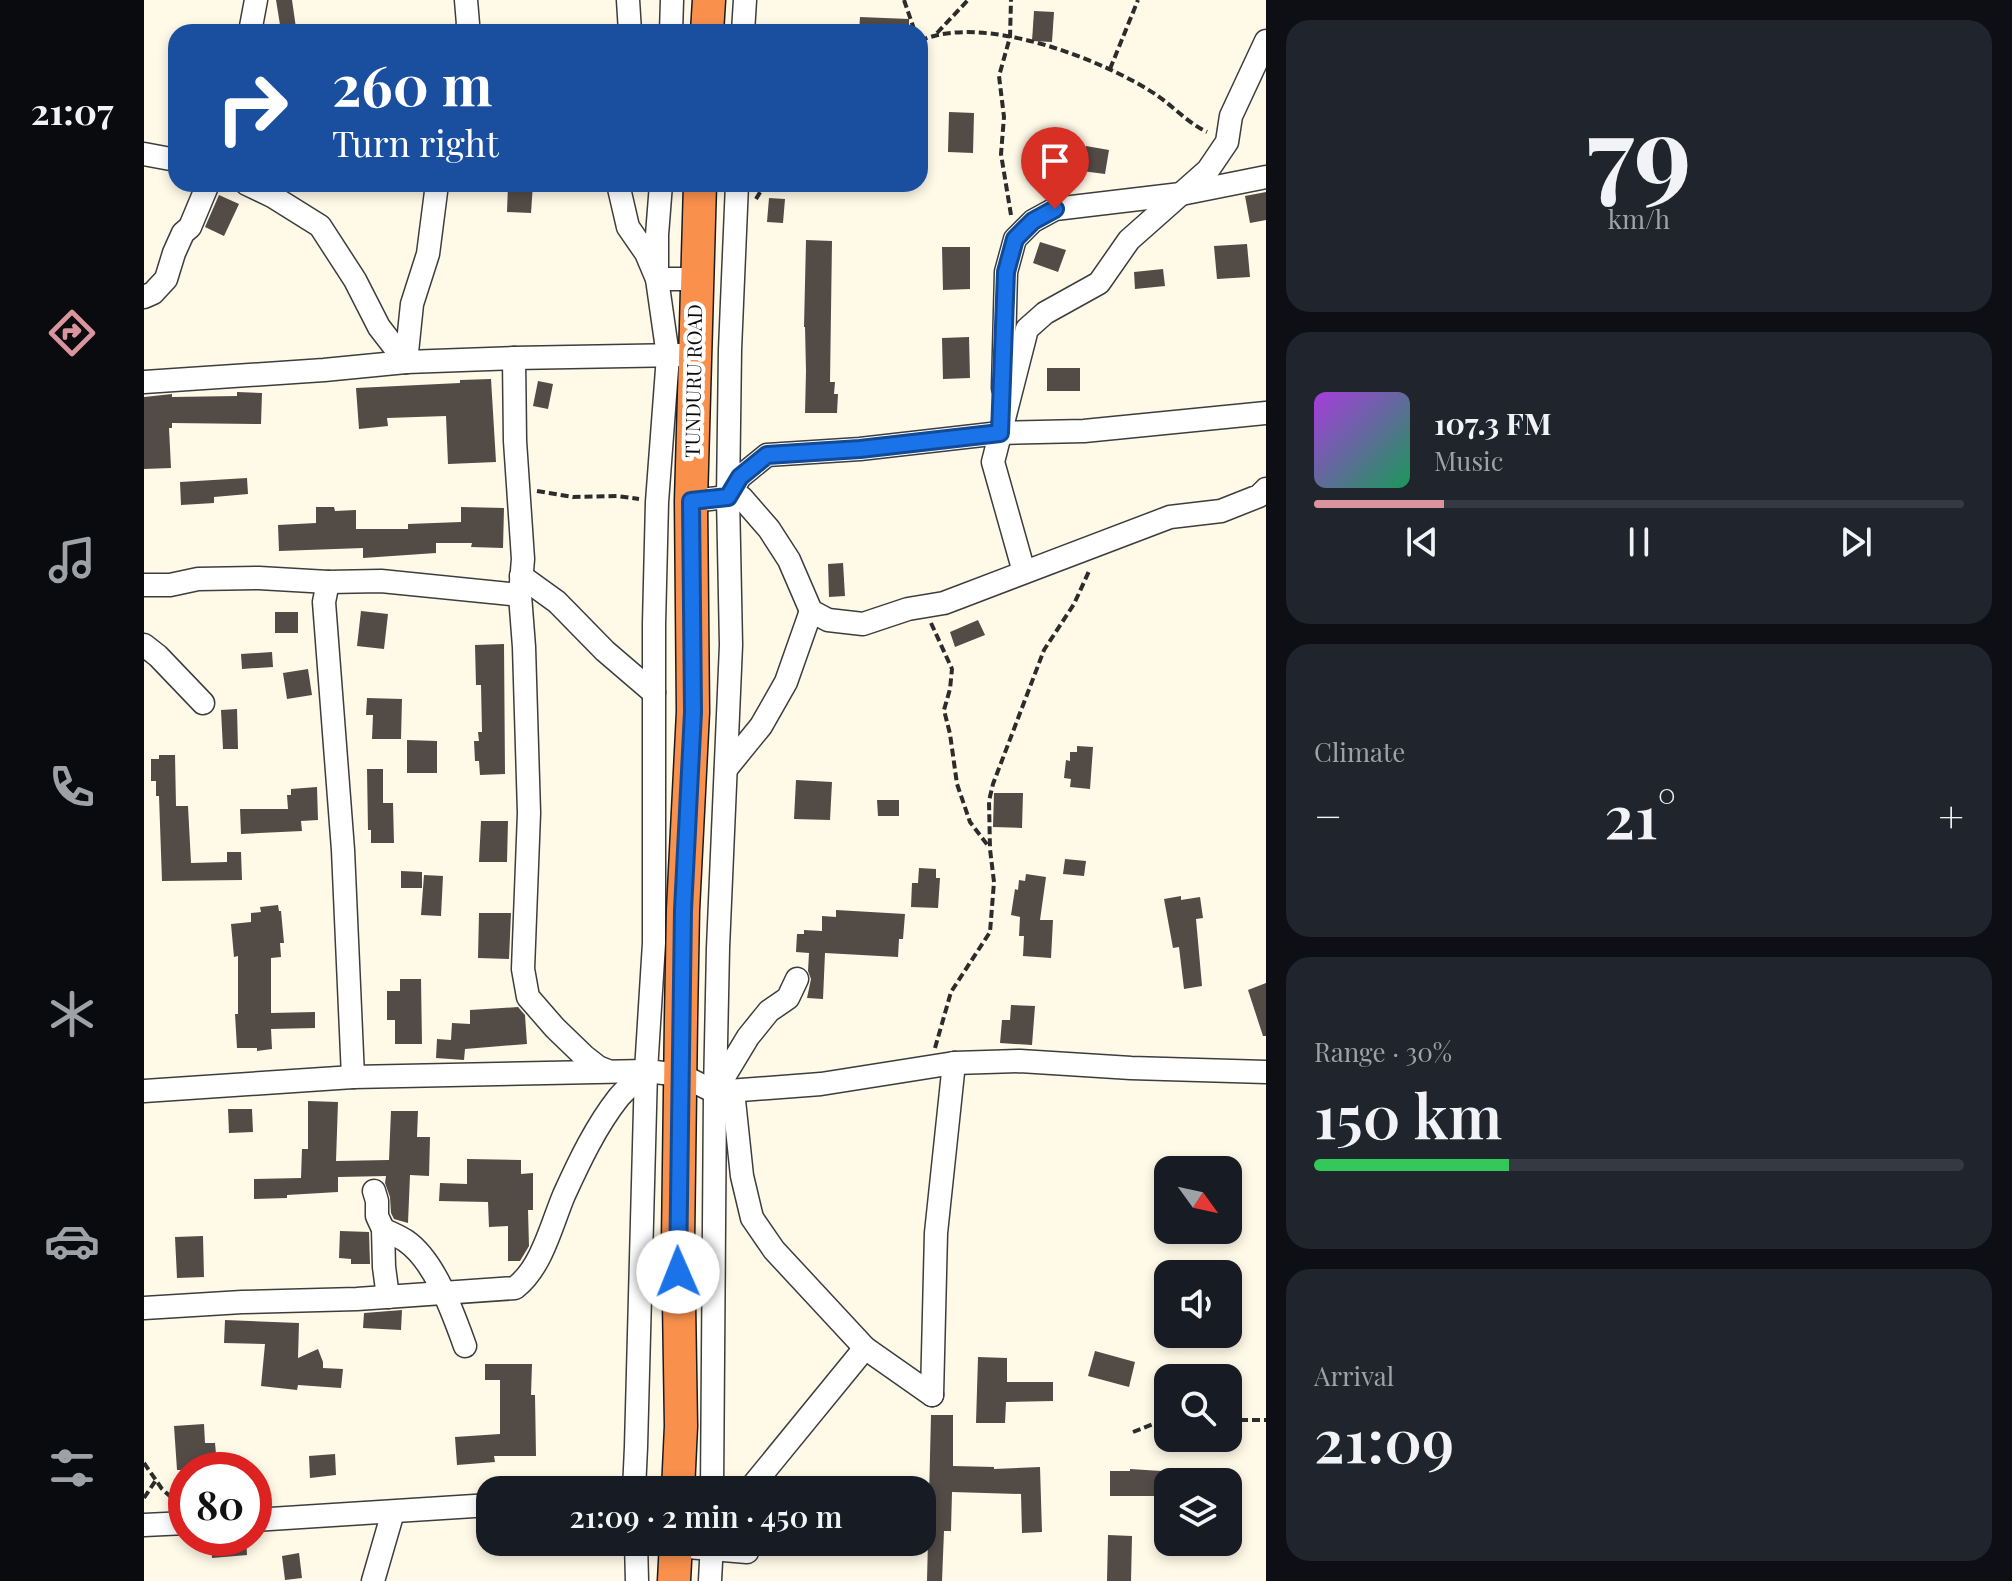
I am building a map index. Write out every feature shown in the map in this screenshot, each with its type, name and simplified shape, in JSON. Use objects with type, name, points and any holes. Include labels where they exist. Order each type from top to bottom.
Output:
[{"type":"highway","points":[[708,24],[709,0]]},
{"type":"highway","name":"TUNDURU ROAD","points":[[679,1476],[681,1426],[678,1241],[683,910],[693,712],[691,501],[682,355],[696,279],[700,192]]},
{"type":"highway","points":[[674,1581],[675,1556]]},
{"type":"street","points":[[252,24],[256,0]]},
{"type":"street","points":[[466,0],[468,24]]},
{"type":"street","points":[[628,0],[630,24]]},
{"type":"street","points":[[668,24],[672,0]]},
{"type":"street","points":[[744,24],[745,0]]},
{"type":"street","points":[[1024,572],[993,462],[1027,329],[1045,313],[1099,283],[1129,240],[1208,170],[1227,142],[1231,116],[1266,41]]},
{"type":"street","points":[[144,154],[168,158]]},
{"type":"street","points":[[1000,433],[1006,272],[1015,239],[1033,221],[1055,209],[1181,194],[1266,177]]},
{"type":"street","points":[[144,297],[153,293],[166,279],[174,253],[183,233],[190,227],[205,192]]},
{"type":"street","points":[[264,192],[320,226],[355,280],[379,327],[406,362]]},
{"type":"street","points":[[406,362],[412,304],[428,254],[436,192]]},
{"type":"street","points":[[620,192],[628,227],[646,253],[657,279],[682,355],[657,502],[654,943],[646,1071],[635,1476]]},
{"type":"street","points":[[657,279],[660,192]]},
{"type":"street","points":[[712,1476],[724,1091],[726,769],[731,645],[728,497],[730,350],[737,192]]},
{"type":"street","points":[[657,279],[696,279]]},
{"type":"street","points":[[144,382],[406,362],[682,355]]},
{"type":"street","points":[[514,358],[529,813],[523,969],[528,997],[584,1056],[609,1072]]},
{"type":"street","points":[[728,497],[740,477],[767,455],[860,449],[1000,433],[1084,431],[1266,413]]},
{"type":"street","points":[[691,501],[742,498],[769,529],[789,560],[811,611],[828,620],[863,624],[908,609],[944,603],[1170,517],[1221,511],[1259,496],[1266,489]]},
{"type":"street","points":[[144,585],[170,585],[198,579],[259,578],[521,585],[557,602],[605,651],[654,693]]},
{"type":"street","points":[[328,582],[324,602],[342,835],[353,1077]]},
{"type":"street","points":[[726,769],[761,726],[786,682],[811,611]]},
{"type":"street","points":[[144,645],[203,703]]},
{"type":"street","points":[[797,979],[788,998],[769,1011],[748,1037],[724,1091],[752,1218],[774,1250],[865,1348],[932,1395],[936,1233],[954,1063]]},
{"type":"street","points":[[144,1087],[353,1077],[646,1071],[681,1075],[724,1091],[821,1084],[954,1063],[1020,1061],[1266,1072]]},
{"type":"street","points":[[144,1308],[515,1288],[527,1278],[594,1134],[620,1097],[646,1071]]},
{"type":"street","points":[[374,1191],[377,1216],[383,1229],[388,1297]]},
{"type":"street","points":[[383,1229],[405,1240],[421,1254],[444,1293],[465,1346]]},
{"type":"street","points":[[760,1476],[865,1348]]},
{"type":"street","points":[[272,1519],[476,1506]]},
{"type":"street","points":[[373,1581],[393,1512]]},
{"type":"street","points":[[144,1525],[168,1524]]},
{"type":"street","points":[[636,1556],[637,1581]]},
{"type":"street","points":[[710,1581],[711,1556]]},
{"type":"path","points":[[904,0],[912,24]]},
{"type":"path","points":[[936,35],[968,0]]},
{"type":"path","points":[[1011,0],[1010,37],[999,76],[1004,117],[1001,154],[1015,239]]},
{"type":"path","points":[[1110,69],[1138,0]]},
{"type":"path","points":[[928,38],[946,32],[967,31],[1010,37],[1073,54],[1110,69],[1158,97],[1192,125],[1227,142]]},
{"type":"path","points":[[518,488],[573,497],[617,496],[657,502]]},
{"type":"path","points":[[930,1067],[951,992],[990,932],[994,882],[989,801],[993,784],[1044,650],[1074,604],[1103,542]]},
{"type":"path","points":[[923,607],[952,669],[944,710],[957,784],[970,822],[990,849]]},
{"type":"path","points":[[1242,1420],[1266,1420]]},
{"type":"path","points":[[1133,1432],[1154,1424]]},
{"type":"path","points":[[144,1463],[168,1494]]},
{"type":"path","points":[[144,1498],[156,1480]]},
{"type":"building","points":[[276,0],[292,0],[295,24],[280,24]]},
{"type":"building","points":[[1034,11],[1054,12],[1052,42],[1032,41]]},
{"type":"building","points":[[860,17],[909,19],[909,24],[860,24]]},
{"type":"building","points":[[949,112],[974,113],[973,153],[948,152]]},
{"type":"building","points":[[1086,146],[1109,150],[1105,174],[1082,171]]},
{"type":"building","points":[[508,192],[532,192],[531,213],[507,212]]},
{"type":"building","points":[[1266,192],[1266,220],[1250,223],[1245,196]]},
{"type":"building","points":[[219,195],[239,204],[224,236],[205,227]]},
{"type":"building","points":[[769,198],[785,199],[783,223],[767,222]]},
{"type":"building","points":[[806,240],[832,241],[830,382],[835,382],[834,394],[838,394],[837,413],[805,413]]},
{"type":"building","points":[[1040,242],[1066,250],[1058,272],[1033,263]]},
{"type":"building","points":[[1247,244],[1250,277],[1217,279],[1214,246]]},
{"type":"building","points":[[942,247],[970,247],[970,289],[943,290]]},
{"type":"building","points":[[1163,269],[1165,286],[1135,289],[1134,272]]},
{"type":"building","points":[[969,337],[970,378],[943,379],[942,338]]},
{"type":"building","points":[[1047,368],[1080,368],[1080,391],[1047,391]]},
{"type":"building","points":[[491,379],[496,462],[448,464],[446,416],[387,418],[388,426],[359,429],[356,388]]},
{"type":"building","points":[[538,381],[553,384],[548,409],[533,406]]},
{"type":"building","points":[[237,392],[262,393],[261,424],[172,423],[172,428],[169,428],[171,468],[144,469],[144,397],[172,394],[172,397],[237,396]]},
{"type":"building","points":[[247,478],[248,494],[214,497],[214,503],[181,505],[180,482]]},
{"type":"building","points":[[316,507],[334,507],[335,511],[356,510],[356,529],[408,529],[408,524],[461,522],[461,507],[504,508],[503,548],[471,547],[472,543],[436,543],[436,553],[363,558],[363,548],[279,551],[278,525],[316,523]]},
{"type":"building","points":[[843,563],[845,596],[829,597],[828,564]]},
{"type":"building","points":[[361,611],[388,614],[384,649],[357,646]]},
{"type":"building","points":[[275,612],[298,612],[298,633],[275,633]]},
{"type":"building","points":[[978,620],[985,635],[955,647],[950,632]]},
{"type":"building","points":[[504,644],[505,774],[480,775],[479,761],[475,761],[474,741],[479,741],[478,732],[482,732],[481,685],[476,685],[475,645]]},
{"type":"building","points":[[272,652],[273,667],[242,669],[241,654]]},
{"type":"building","points":[[308,669],[312,695],[287,699],[283,673]]},
{"type":"building","points":[[367,698],[402,699],[401,739],[372,739],[373,715],[366,715]]},
{"type":"building","points":[[237,709],[238,749],[223,749],[221,710]]},
{"type":"building","points":[[407,740],[437,741],[437,773],[407,773]]},
{"type":"building","points":[[1077,746],[1093,747],[1090,789],[1070,787],[1071,779],[1064,778],[1066,760],[1070,761],[1070,752],[1077,752]]},
{"type":"building","points":[[159,755],[175,755],[176,806],[188,806],[191,863],[227,862],[227,852],[241,852],[242,880],[162,881],[159,796],[156,796],[156,781],[151,781],[151,759],[159,759]]},
{"type":"building","points":[[367,769],[383,769],[383,803],[393,803],[394,843],[371,843]]},
{"type":"building","points":[[796,780],[832,782],[830,820],[794,819]]},
{"type":"building","points":[[317,787],[318,820],[301,821],[302,831],[241,834],[240,809],[288,809],[287,795],[291,795],[291,789]]},
{"type":"building","points":[[994,793],[1023,793],[1022,828],[993,827]]},
{"type":"building","points":[[877,800],[899,800],[899,816],[878,816]]},
{"type":"building","points":[[481,821],[508,821],[507,862],[479,862]]},
{"type":"building","points":[[1065,859],[1086,861],[1084,876],[1063,874]]},
{"type":"building","points":[[919,868],[936,869],[936,878],[940,878],[938,908],[911,907],[912,883],[918,883]]},
{"type":"building","points":[[401,871],[422,872],[422,888],[401,888]]},
{"type":"building","points":[[1026,874],[1046,877],[1040,920],[1053,920],[1051,958],[1023,956],[1024,936],[1019,936],[1020,917],[1011,915],[1015,889],[1018,890],[1019,880],[1025,881]]},
{"type":"building","points":[[424,875],[443,876],[441,916],[421,915]]},
{"type":"building","points":[[1181,896],[1181,900],[1200,897],[1203,918],[1196,919],[1202,986],[1184,989],[1179,947],[1173,948],[1164,899]]},
{"type":"building","points":[[278,905],[284,943],[280,943],[281,957],[271,958],[271,1013],[315,1012],[315,1028],[271,1029],[272,1049],[257,1051],[257,1048],[237,1048],[238,956],[234,957],[231,924],[251,922],[251,913],[261,912],[260,907]]},
{"type":"building","points":[[836,910],[905,914],[898,957],[825,953],[823,999],[807,998],[811,979],[809,953],[796,952],[797,934],[804,934],[804,930],[822,931],[822,916],[836,917]]},
{"type":"building","points":[[479,913],[511,913],[509,959],[478,958]]},
{"type":"building","points":[[400,979],[421,979],[422,1044],[395,1044],[395,1020],[387,1020],[387,991],[400,991]]},
{"type":"building","points":[[1266,983],[1266,1036],[1263,1036],[1248,990]]},
{"type":"building","points":[[1011,1005],[1035,1006],[1032,1045],[1000,1043],[1002,1020],[1010,1020]]},
{"type":"building","points":[[518,1007],[525,1015],[527,1044],[465,1049],[464,1060],[436,1058],[437,1039],[451,1040],[452,1023],[470,1024],[470,1010]]},
{"type":"building","points":[[308,1101],[338,1102],[336,1161],[389,1160],[391,1111],[418,1111],[417,1137],[430,1137],[429,1176],[410,1175],[408,1223],[394,1219],[391,1213],[386,1176],[338,1177],[338,1192],[254,1199],[254,1179],[301,1178],[302,1149],[308,1149]]},
{"type":"building","points":[[228,1109],[252,1109],[253,1132],[229,1133]]},
{"type":"building","points":[[467,1159],[521,1160],[521,1174],[533,1173],[533,1210],[528,1210],[529,1246],[520,1261],[508,1261],[508,1226],[489,1227],[488,1202],[439,1201],[440,1183],[467,1184]]},
{"type":"building","points":[[340,1231],[369,1232],[370,1264],[351,1264],[351,1259],[339,1258]]},
{"type":"building","points":[[203,1236],[204,1277],[177,1278],[175,1237]]},
{"type":"building","points":[[402,1310],[401,1330],[363,1328],[364,1313]]},
{"type":"building","points":[[225,1320],[299,1323],[298,1358],[318,1349],[323,1368],[343,1369],[341,1388],[298,1385],[297,1390],[261,1386],[265,1344],[224,1343]]},
{"type":"building","points":[[1095,1351],[1135,1362],[1129,1387],[1088,1376]]},
{"type":"building","points":[[978,1357],[1007,1358],[1007,1382],[1053,1382],[1053,1401],[1006,1402],[1005,1423],[976,1423]]},
{"type":"building","points":[[485,1364],[532,1364],[536,1456],[494,1456],[495,1462],[457,1465],[455,1437],[500,1434],[500,1380],[485,1380]]},
{"type":"building","points":[[931,1415],[953,1415],[953,1466],[994,1469],[1040,1467],[1042,1532],[1022,1533],[1021,1494],[952,1492],[951,1531],[944,1531],[942,1581],[927,1581],[928,1556],[936,1556],[936,1476],[930,1476]]},
{"type":"building","points":[[204,1424],[205,1443],[215,1443],[216,1452],[176,1452],[174,1426]]},
{"type":"building","points":[[335,1454],[336,1475],[310,1478],[309,1456]]},
{"type":"building","points":[[1110,1471],[1154,1471],[1154,1496],[1110,1496]]},
{"type":"building","points":[[1108,1535],[1132,1536],[1131,1581],[1107,1581]]},
{"type":"building","points":[[299,1553],[302,1578],[285,1580],[282,1556]]},
{"type":"route","points":[[678,1272],[683,910],[693,712],[691,501],[728,497],[740,477],[767,455],[860,449],[1000,433],[1006,272],[1015,239],[1033,221],[1055,209]]}]
